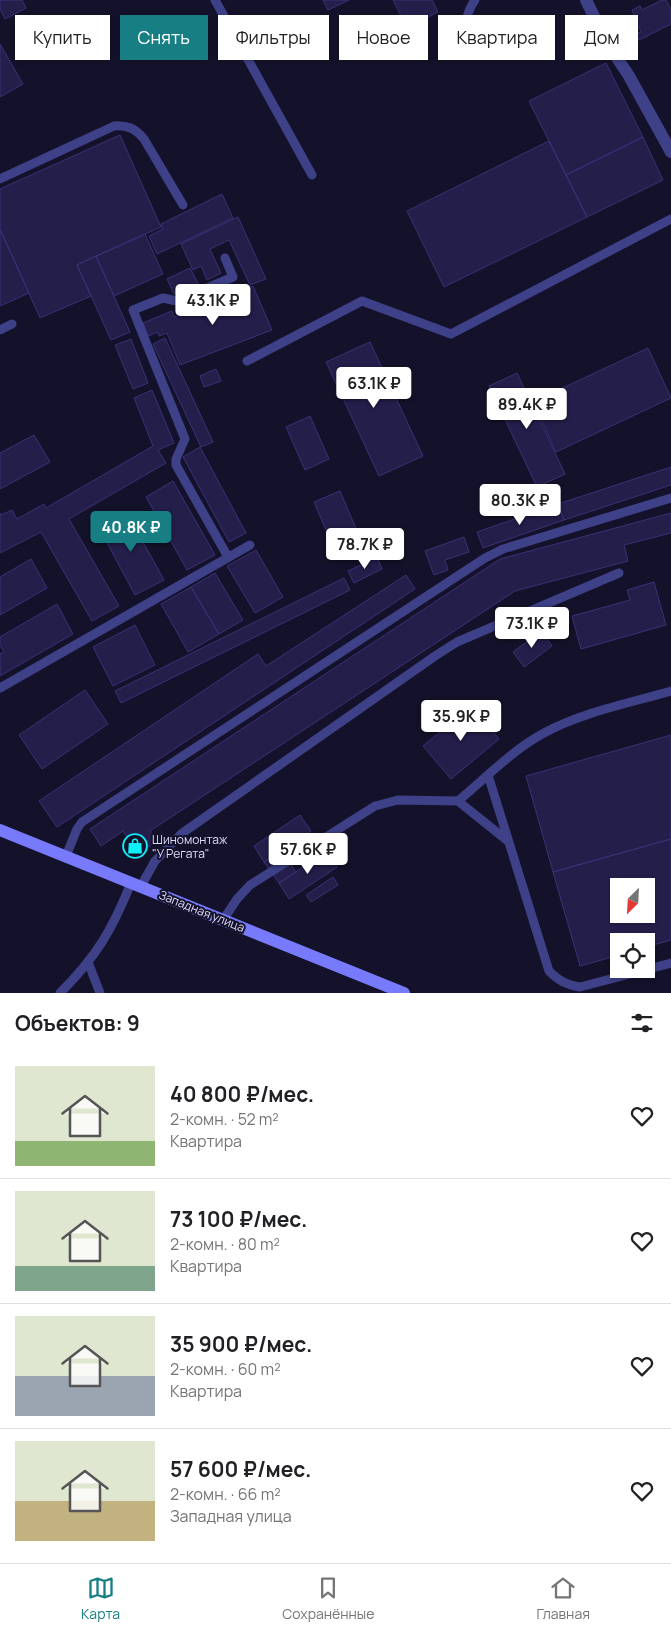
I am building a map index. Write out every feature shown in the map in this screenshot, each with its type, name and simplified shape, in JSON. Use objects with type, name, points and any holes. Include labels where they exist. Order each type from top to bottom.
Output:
[{"type":"street","points":[[586,0],[606,40],[630,76],[671,152]]},
{"type":"street","name":"Западная улица","points":[[0,830],[404,993]]},
{"type":"lane","points":[[215,0],[312,175]]},
{"type":"lane","points":[[466,15],[475,0]]},
{"type":"lane","points":[[0,180],[114,126],[122,125],[137,131],[144,139],[183,205]]},
{"type":"lane","points":[[247,361],[362,301],[451,334],[671,220]]},
{"type":"lane","points":[[225,258],[233,277],[177,302],[163,298],[133,310],[185,439],[176,459],[176,465],[228,557]]},
{"type":"lane","points":[[0,330],[12,324]]},
{"type":"lane","points":[[66,856],[77,829],[82,822],[485,558],[503,549],[671,498]]},
{"type":"lane","points":[[0,688],[250,545]]},
{"type":"lane","points":[[60,993],[102,945],[136,884],[181,834],[457,642],[619,573]]},
{"type":"lane","points":[[458,801],[522,746],[564,723],[671,690]]},
{"type":"lane","points":[[488,776],[549,971],[568,986],[580,987],[671,963]]},
{"type":"lane","points":[[223,920],[237,899],[250,885],[375,806],[398,800],[458,801],[509,842]]},
{"type":"lane","points":[[88,962],[100,993]]},
{"type":"building","points":[[0,0],[22,0],[26,8],[5,19],[0,9]]},
{"type":"building","points":[[323,0],[349,0],[328,10]]},
{"type":"building","points":[[393,0],[432,0],[438,12],[428,17],[428,15],[400,15]]},
{"type":"building","points":[[662,0],[666,0],[671,10],[671,24],[639,40],[638,33],[641,32],[638,25],[638,15],[634,15],[632,10],[640,6],[642,10]]},
{"type":"building","points":[[0,44],[23,84],[0,97]]},
{"type":"building","points":[[606,63],[643,137],[566,175],[529,101]]},
{"type":"building","points":[[120,135],[161,227],[77,265],[91,296],[40,318],[0,229],[0,189]]},
{"type":"building","points":[[643,137],[663,180],[587,217],[566,175]]},
{"type":"building","points":[[549,141],[587,217],[444,287],[407,211]]},
{"type":"building","points":[[222,194],[233,218],[157,254],[149,236],[163,229],[161,224]]},
{"type":"building","points":[[238,217],[266,279],[250,285],[229,240],[210,249],[221,273],[207,280],[201,266],[193,270],[181,244]]},
{"type":"building","points":[[0,229],[29,293],[0,306]]},
{"type":"building","points":[[145,234],[163,274],[114,296],[96,256]]},
{"type":"building","points":[[96,256],[130,332],[111,340],[77,265]]},
{"type":"building","points":[[190,268],[198,283],[174,294],[167,279]]},
{"type":"building","points":[[253,286],[272,330],[180,365],[167,333],[159,336],[158,332],[148,336],[143,323],[172,311],[174,317]]},
{"type":"building","points":[[165,338],[213,442],[201,447],[153,344]]},
{"type":"building","points":[[131,339],[148,383],[133,389],[115,345]]},
{"type":"building","points":[[370,342],[423,456],[379,476],[326,362]]},
{"type":"building","points":[[648,348],[671,398],[556,452],[533,402]]},
{"type":"building","points":[[216,369],[221,381],[204,387],[200,376]]},
{"type":"building","points":[[517,373],[565,474],[537,487],[489,386]]},
{"type":"building","points":[[152,390],[174,443],[158,450],[166,463],[69,519],[119,606],[92,621],[41,532],[0,553],[0,513],[1,515],[12,510],[17,519],[44,504],[46,508],[153,446],[134,398]]},
{"type":"building","points":[[310,416],[329,459],[305,470],[286,427]]},
{"type":"building","points":[[34,435],[50,462],[0,489],[0,453]]},
{"type":"building","points":[[200,447],[246,533],[229,542],[183,457]]},
{"type":"building","points":[[671,467],[671,485],[564,520],[558,504]]},
{"type":"building","points":[[173,481],[215,555],[187,570],[146,497]]},
{"type":"building","points":[[340,491],[360,538],[334,549],[314,502]]},
{"type":"building","points":[[558,504],[564,520],[483,548],[477,532]]},
{"type":"building","points":[[126,511],[164,580],[135,595],[98,526]]},
{"type":"building","points":[[671,513],[671,533],[624,545],[628,561],[515,591],[150,831],[157,841],[138,854],[123,831],[101,846],[90,829],[500,559]]},
{"type":"building","points":[[464,537],[469,552],[445,560],[448,570],[434,575],[425,551]]},
{"type":"building","points":[[256,550],[283,597],[255,613],[227,566]]},
{"type":"building","points":[[377,557],[382,569],[354,583],[348,571]]},
{"type":"building","points":[[31,559],[47,588],[0,615],[0,577]]},
{"type":"building","points":[[215,573],[243,620],[219,634],[191,587]]},
{"type":"building","points":[[406,575],[415,589],[57,827],[39,801],[258,654],[266,666]]},
{"type":"building","points":[[344,578],[350,590],[121,703],[115,691]]},
{"type":"building","points":[[654,582],[666,625],[581,649],[572,616],[630,600],[627,590]]},
{"type":"building","points":[[191,587],[219,634],[188,652],[161,604]]},
{"type":"building","points":[[57,604],[73,634],[0,676],[0,654],[4,652],[0,645],[0,637]]},
{"type":"building","points":[[135,625],[155,665],[113,686],[93,647]]},
{"type":"building","points":[[541,631],[552,646],[524,667],[513,652]]},
{"type":"building","points":[[85,690],[108,724],[42,769],[19,735]]},
{"type":"building","points":[[472,705],[499,739],[451,779],[423,746]]},
{"type":"building","points":[[671,735],[671,839],[553,872],[526,776]]},
{"type":"building","points":[[300,815],[311,831],[264,862],[254,846]]},
{"type":"building","points":[[671,839],[671,940],[655,944],[655,933],[610,933],[610,958],[580,966],[553,872]]},
{"type":"building","points":[[282,850],[296,872],[279,883],[264,862]]},
{"type":"building","points":[[326,852],[337,867],[289,899],[279,883]]},
{"type":"building","points":[[333,877],[338,885],[311,902],[306,895]]},
{"type":"place","name":"Шиномонтаж \"У Регата\"","points":[[135,846]]}]
